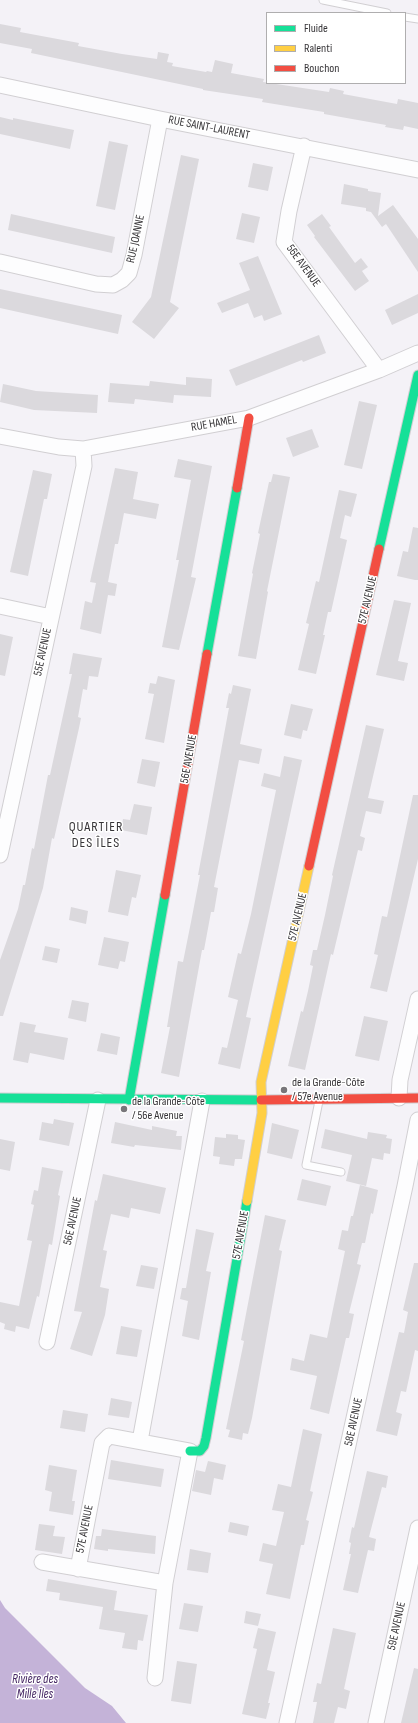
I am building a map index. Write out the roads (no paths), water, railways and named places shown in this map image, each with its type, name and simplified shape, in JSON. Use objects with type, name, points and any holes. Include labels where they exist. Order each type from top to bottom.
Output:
[{"type":"street","name":"RUE SAINT-LAURENT","points":[[0,85],[160,119],[304,146],[418,170]]},
{"type":"street","name":"RUE JOANNE","points":[[0,262],[96,284],[113,285],[129,273],[160,119]]},
{"type":"street","name":"56E AVENUE","points":[[304,146],[289,211],[284,242],[379,370]]},
{"type":"street","name":"RUE HAMEL","points":[[0,436],[59,447],[82,449],[249,418],[379,370],[418,353]]},
{"type":"street","name":"57E AVENUE","points":[[165,1583],[78,1569],[102,1443],[110,1436],[190,1450],[200,1451],[204,1446],[262,1113],[262,1077],[418,375]]},
{"type":"street","name":"56E AVENUE","points":[[129,1100],[249,418]]},
{"type":"street","name":"55E AVENUE","points":[[0,854],[84,466],[82,449]]},
{"type":"street","points":[[0,606],[51,617]]},
{"type":"street","points":[[399,1098],[400,1080],[418,999]]},
{"type":"street","points":[[0,1098],[98,1100],[319,1100],[418,1098]]},
{"type":"street","name":"56E AVENUE","points":[[47,1342],[98,1100]]},
{"type":"street","points":[[140,1441],[202,1100]]},
{"type":"street","name":"58E AVENUE","points":[[287,1723],[405,1186],[418,1120]]},
{"type":"street","points":[[155,1678],[165,1583],[190,1450]]},
{"type":"street","name":"59E AVENUE","points":[[376,1723],[418,1528]]},
{"type":"street","points":[[42,1562],[78,1569]]},
{"type":"lane","points":[[323,0],[382,12]]},
{"type":"lane","points":[[406,17],[418,19]]},
{"type":"lane","points":[[319,1100],[306,1165],[341,1172]]},
{"type":"water","name":"Rivière des Mille Îles","points":[[0,1600],[5,1608],[85,1688],[112,1706],[126,1723],[0,1723]]},
{"type":"place","name":"de la Grande-Côte / 57e Avenue","points":[[284,1090]]},
{"type":"place","name":"de la Grande-Côte / 56e Avenue","points":[[124,1109]]},
{"type":"district","name":"QUARTIER DES ÎLES","points":[[96,836]]}]
